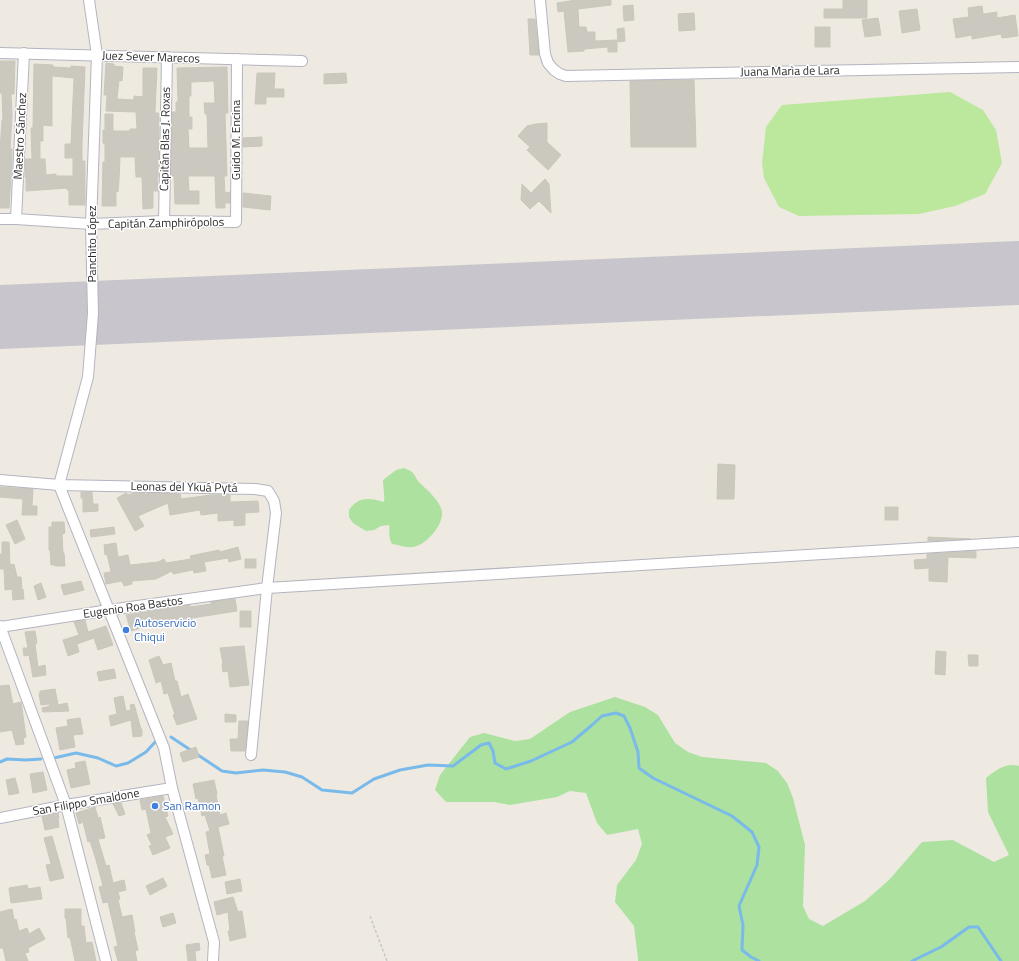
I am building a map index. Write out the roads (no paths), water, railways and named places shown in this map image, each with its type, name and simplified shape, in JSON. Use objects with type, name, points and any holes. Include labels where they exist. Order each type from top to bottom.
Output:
[{"type":"street","name":"Panchito López","points":[[59,485],[88,377],[93,313],[91,224],[97,55],[89,0]]},
{"type":"street","name":"Juana Marìa de Lara","points":[[540,0],[548,63],[554,70],[566,76],[1019,67]]},
{"type":"street","name":"Juez Sever Marecos","points":[[0,53],[302,61]]},
{"type":"street","name":"Maestro Sánchez","points":[[16,219],[24,53]]},
{"type":"street","name":"Capitán Blas J. Roxas","points":[[164,221],[167,57]]},
{"type":"street","name":"Guido M. Encina","points":[[236,222],[237,59]]},
{"type":"street","name":"Capitán Zamphirópolos","points":[[0,219],[91,224],[164,221],[236,222]]},
{"type":"street","name":"Leonas del Ykuá Pytá","points":[[0,480],[59,485],[255,489],[268,491],[274,501],[276,513],[267,588]]},
{"type":"street","points":[[59,485],[164,748],[172,788],[214,942],[213,961]]},
{"type":"street","name":"Eugenio Roa Bastos","points":[[0,627],[267,588],[1019,542]]},
{"type":"street","points":[[251,755],[267,588]]},
{"type":"street","points":[[0,627],[66,805],[106,961]]},
{"type":"street","name":"San Filippo Smaldone","points":[[0,818],[66,805],[172,788]]},
{"type":"waterway","points":[[171,737],[222,771],[236,773],[263,770],[285,772],[302,777],[322,790],[352,793],[374,779],[400,770],[428,765],[453,766],[481,745],[489,743],[493,751],[495,763],[506,769],[531,761],[572,742],[602,716],[616,713],[624,716],[630,728],[638,752],[639,768],[653,778],[732,816],[752,832],[759,847],[757,865],[739,906],[743,925],[742,950],[759,961]]},
{"type":"waterway","points":[[54,758],[76,753],[98,758],[116,766],[128,763],[146,752],[157,740]]},
{"type":"waterway","points":[[0,762],[7,759],[41,759]]},
{"type":"waterway","points":[[912,961],[941,947],[969,927],[978,927],[1001,961]]},
{"type":"place","name":"Autoservicio Chiqui","points":[[126,630]]},
{"type":"place","name":"San Ramon","points":[[155,806]]}]
